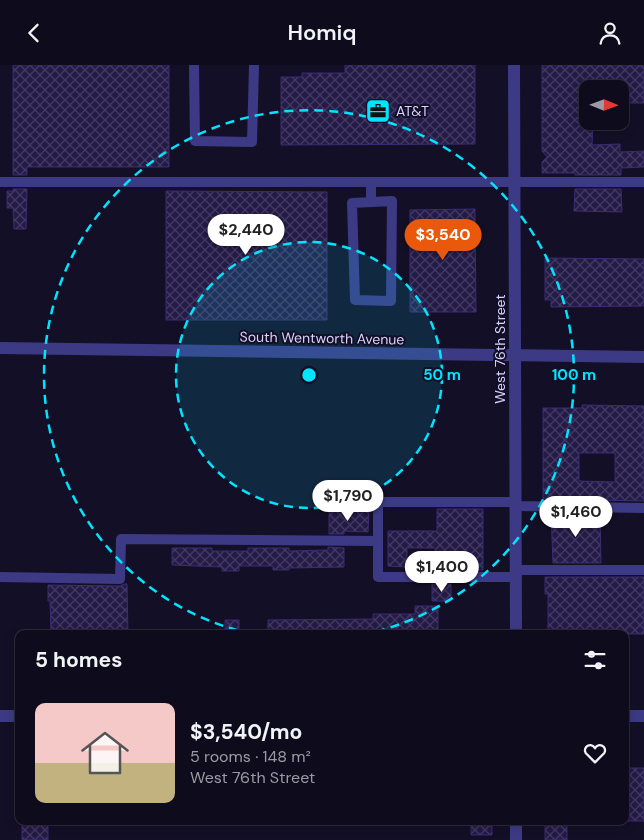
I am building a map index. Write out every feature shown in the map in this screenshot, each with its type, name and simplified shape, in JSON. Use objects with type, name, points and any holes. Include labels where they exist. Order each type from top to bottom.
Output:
[{"type":"street","name":"West 76th Street","points":[[514,65],[516,630]]},
{"type":"street","name":"South Wentworth Avenue","points":[[0,347],[644,357]]},
{"type":"street","points":[[0,716],[15,716]]},
{"type":"street","points":[[629,716],[644,716]]},
{"type":"street","points":[[516,825],[516,840]]},
{"type":"lane","points":[[194,65],[195,141],[252,142],[254,65]]},
{"type":"lane","points":[[371,181],[372,202]]},
{"type":"lane","points":[[0,182],[644,182]]},
{"type":"lane","points":[[392,201],[391,301],[355,300],[352,203],[372,202],[392,201]]},
{"type":"lane","points":[[644,508],[378,502],[378,577],[644,570]]},
{"type":"lane","points":[[0,577],[120,579],[120,539],[378,541]]},
{"type":"building","points":[[13,65],[169,65],[169,167],[27,167],[27,175],[13,175]]},
{"type":"building","name":"AT&T","points":[[345,65],[475,65],[475,144],[281,145],[281,77],[302,77],[302,73],[345,73]]},
{"type":"building","points":[[542,65],[644,65],[644,103],[629,103],[629,80],[579,80],[579,130],[593,130],[592,145],[620,144],[620,152],[644,151],[644,167],[621,168],[621,175],[542,173],[542,162],[547,157],[542,151]]},
{"type":"building","points":[[13,189],[27,189],[26,229],[14,229],[13,208],[7,208],[7,191],[13,191]]},
{"type":"building","points":[[575,189],[621,189],[622,212],[574,211]]},
{"type":"building","points":[[166,191],[327,192],[327,320],[166,320]]},
{"type":"building","points":[[475,209],[476,312],[410,312],[410,210]]},
{"type":"building","points":[[545,258],[644,259],[644,306],[551,307],[551,300],[545,300]]},
{"type":"building","points":[[582,405],[644,406],[644,501],[543,499],[543,408],[582,408]],"holes":[[[579,453],[615,453],[615,482],[579,481]]]},
{"type":"building","points":[[437,509],[483,509],[483,570],[436,570],[435,548],[407,548],[407,567],[388,566],[388,531],[437,531]]},
{"type":"building","points":[[329,511],[369,511],[368,532],[344,531],[344,534],[329,534]]},
{"type":"building","points":[[551,513],[600,514],[601,563],[553,563]]},
{"type":"building","points":[[328,547],[344,548],[344,567],[273,570],[273,566],[239,566],[239,571],[222,571],[222,567],[172,565],[172,548],[212,548],[212,551],[248,551],[248,548],[289,548],[289,551],[328,550]]},
{"type":"building","points":[[545,577],[644,577],[644,634],[629,634],[629,630],[548,630],[548,594],[545,594]]},
{"type":"building","points":[[127,584],[128,630],[51,630],[48,585],[120,586]]},
{"type":"building","points":[[432,584],[451,584],[451,601],[432,601]]},
{"type":"building","points":[[415,606],[438,606],[438,630],[268,630],[268,620],[373,619],[373,614],[415,614]]},
{"type":"building","points":[[225,620],[239,620],[239,630],[225,630]]},
{"type":"building","points":[[629,768],[644,768],[644,821],[629,821]]},
{"type":"building","points":[[22,825],[48,825],[48,840],[22,840]]},
{"type":"building","points":[[471,825],[492,825],[492,835],[471,835]]},
{"type":"building","points":[[545,825],[567,825],[567,840],[545,840]]},
{"type":"place","name":"AT&T","points":[[378,111]]}]
